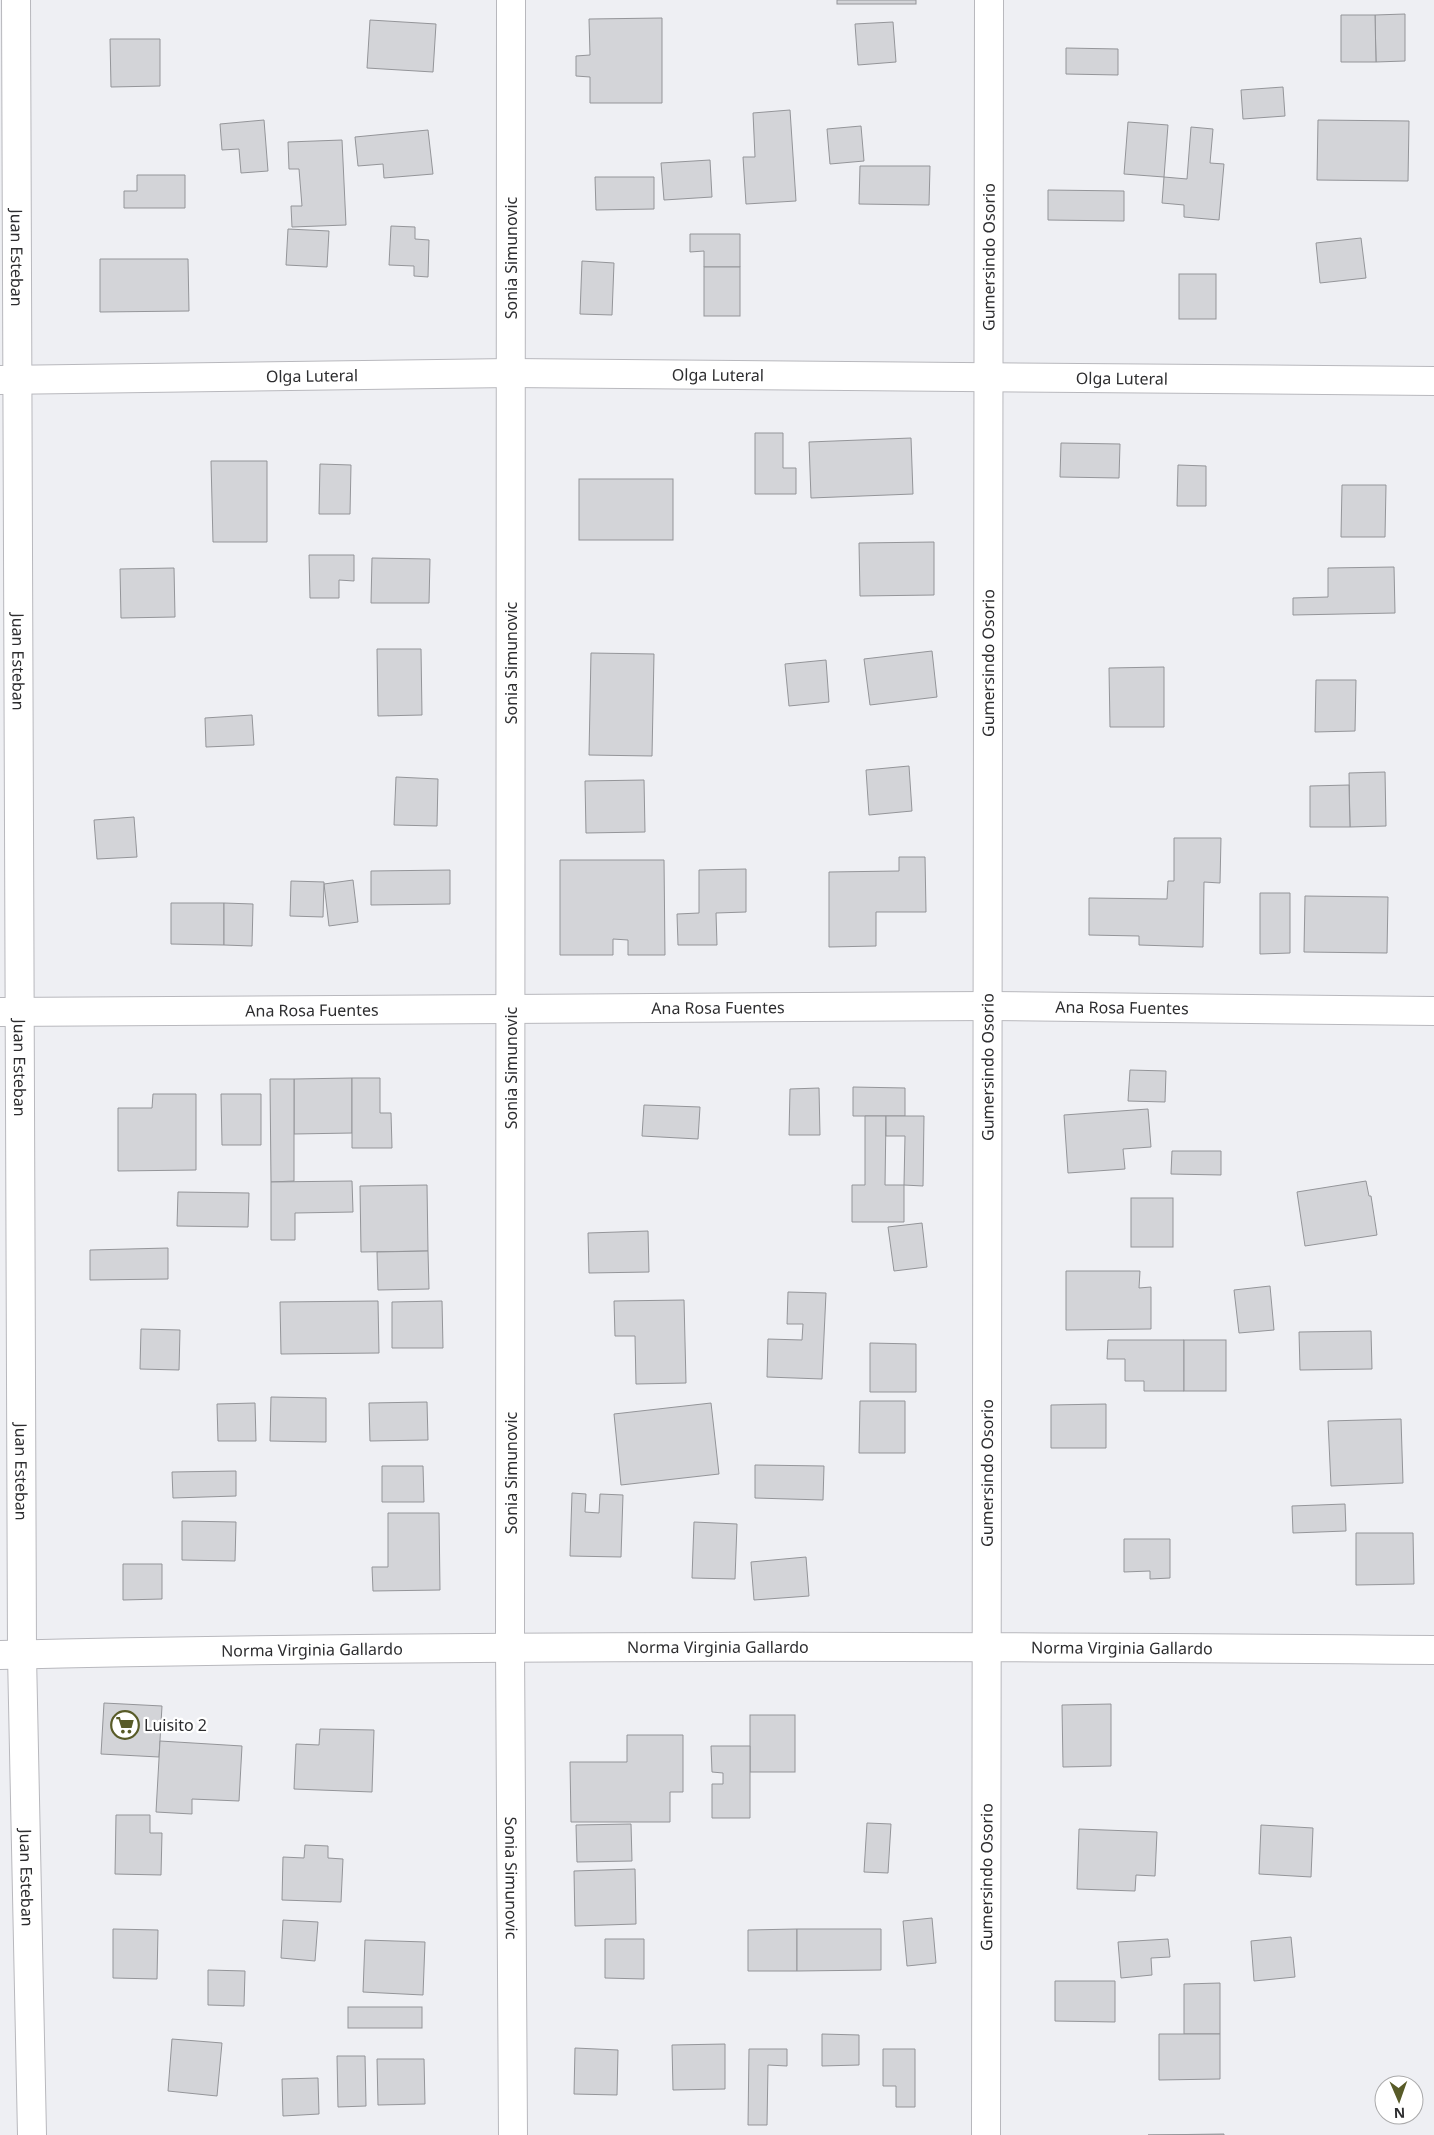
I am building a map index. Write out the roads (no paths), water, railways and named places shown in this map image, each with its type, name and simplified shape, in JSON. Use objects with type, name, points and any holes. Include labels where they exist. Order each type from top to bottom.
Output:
[{"type":"street","name":"Juan Esteban","points":[[16,0],[8,380],[11,1655],[32,2135]]},
{"type":"street","name":"Sonia Simunovic","points":[[511,0],[510,1647],[514,2135]]},
{"type":"street","name":"Gumersindo Osorio","points":[[986,2135],[989,0]]},
{"type":"street","name":"Olga Luteral","points":[[8,380],[511,373],[1434,381]]},
{"type":"street","name":"Ana Rosa Fuentes","points":[[9,1012],[988,1006],[1434,1011]]},
{"type":"street","name":"Norma Virginia Gallardo","points":[[11,1655],[510,1647],[988,1646],[1434,1650]]},
{"type":"place","name":"Luisito 2","points":[[125,1725]]}]
